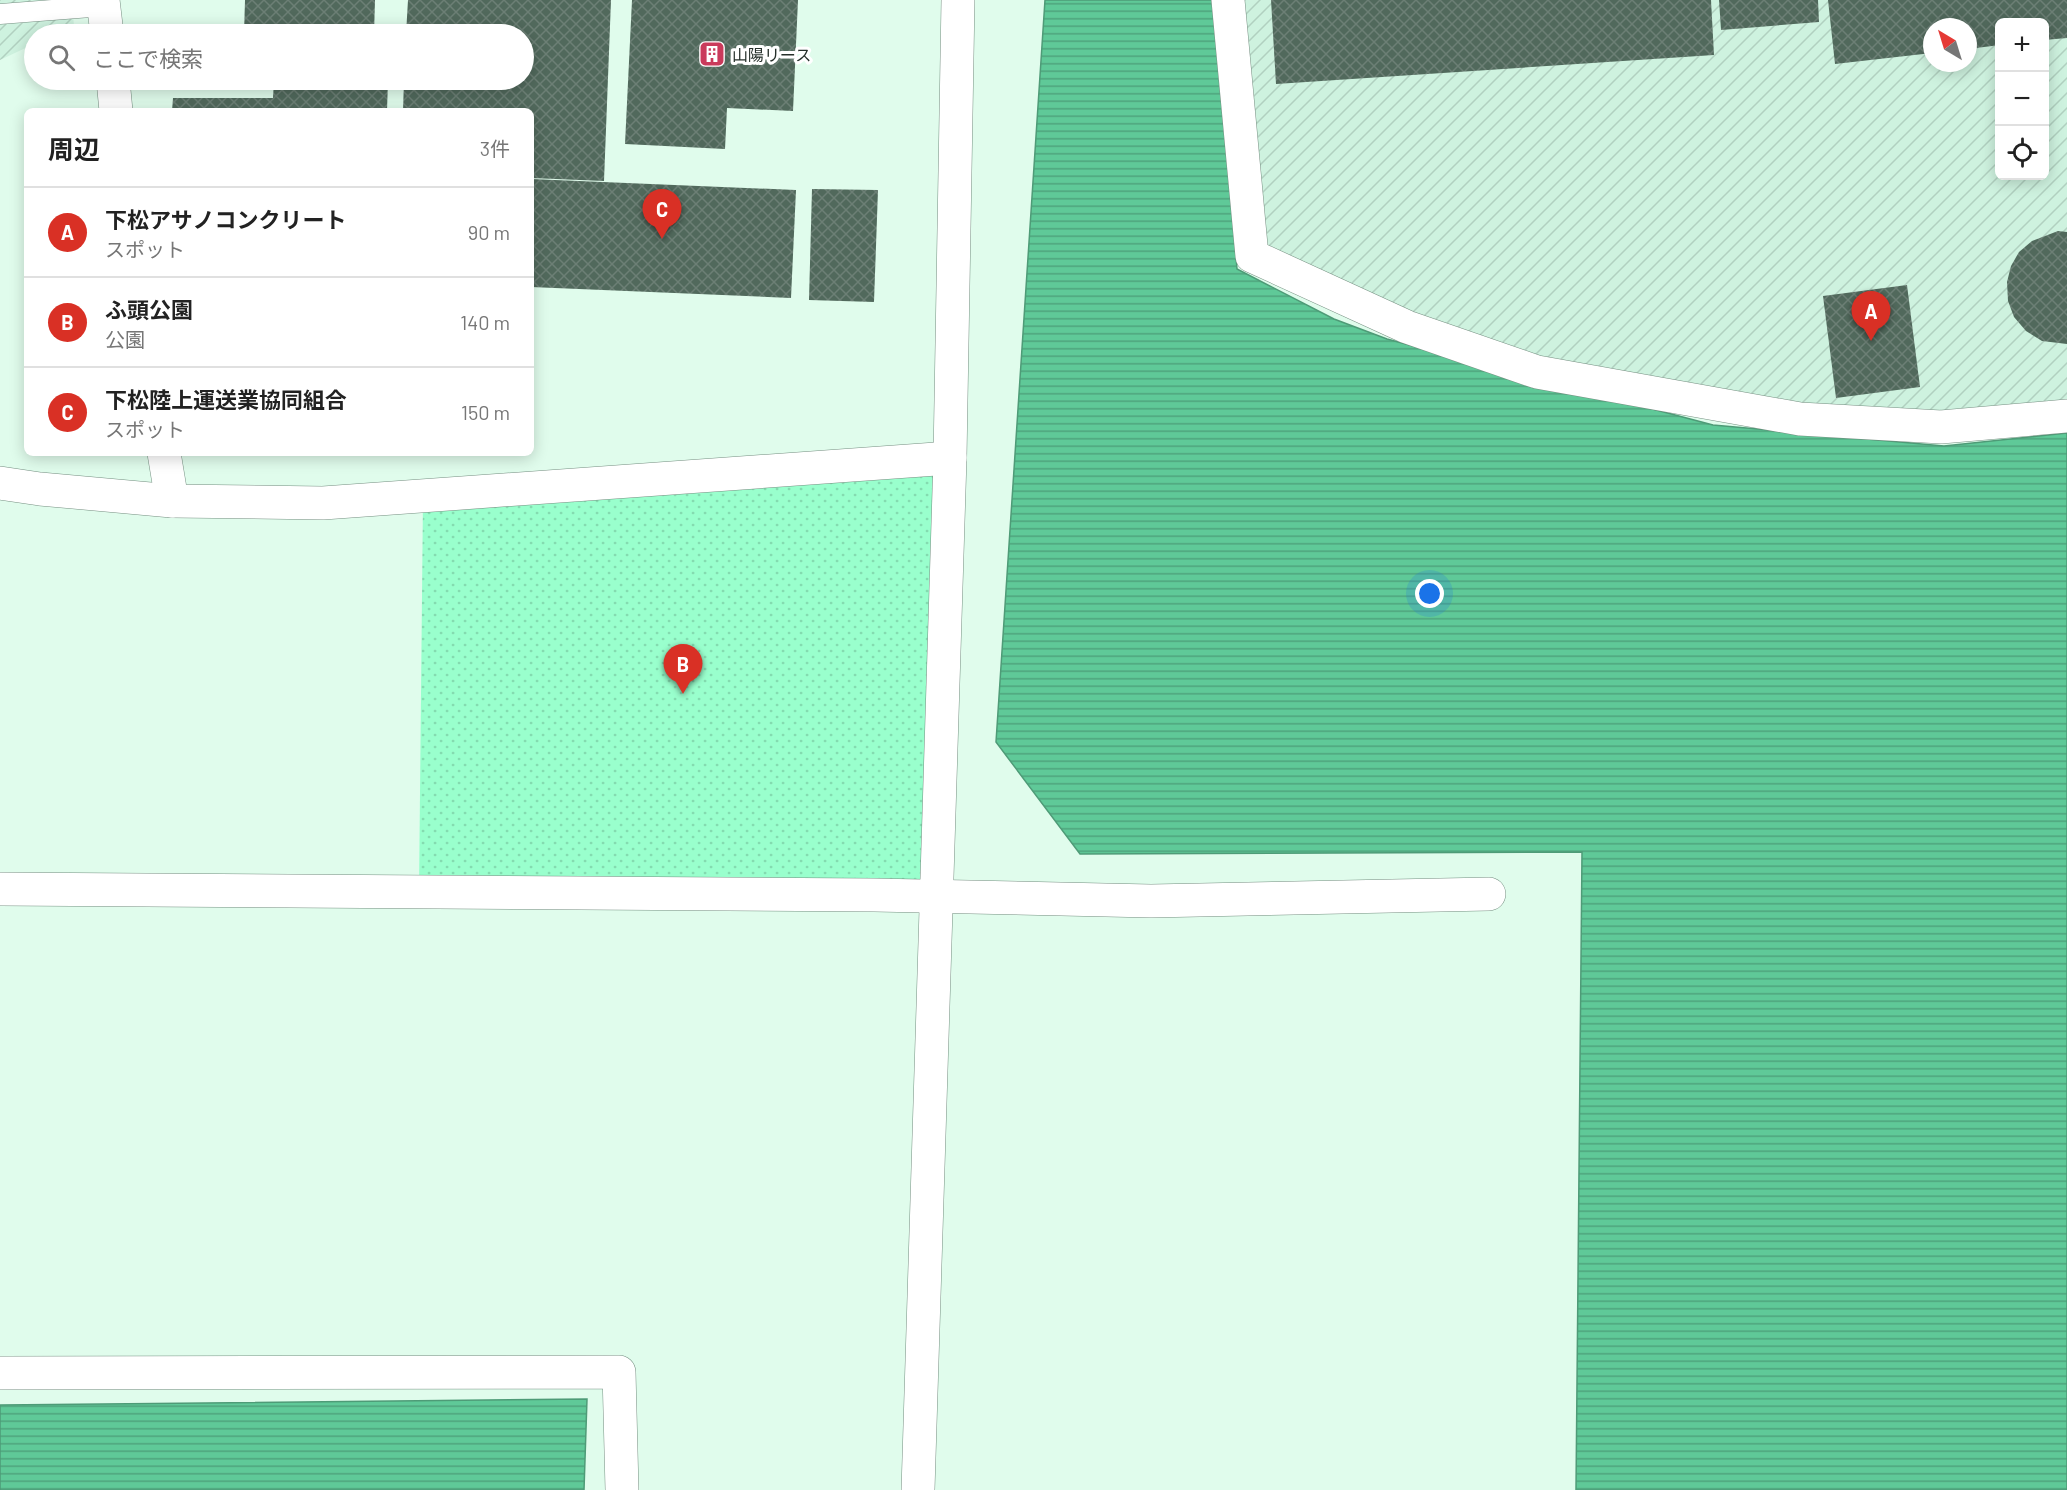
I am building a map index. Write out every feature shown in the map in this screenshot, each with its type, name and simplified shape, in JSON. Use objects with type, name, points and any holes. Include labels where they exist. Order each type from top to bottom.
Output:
[{"type":"street","points":[[918,1490],[950,458],[958,0]]},
{"type":"street","points":[[1228,0],[1252,256],[1300,281],[1407,327],[1537,372],[1800,419],[1941,428],[2067,416]]},
{"type":"street","points":[[113,90],[116,108]]},
{"type":"street","points":[[165,456],[172,501]]},
{"type":"street","points":[[0,483],[40,489],[172,501],[323,503],[950,458]]},
{"type":"street","points":[[0,889],[935,896],[1151,901],[1489,894]]},
{"type":"street","points":[[0,1373],[619,1372],[622,1490]]},
{"type":"lane","points":[[0,14],[105,14]]},
{"type":"shaded area","points":[[0,0],[72,0],[74,24],[24,24],[24,49],[0,60]]},
{"type":"shaded area","points":[[1045,0],[1216,0],[1237,269],[1334,319],[1387,339],[1713,425],[1944,446],[2067,433],[2067,1490],[1576,1490],[1582,852],[1080,854],[996,742]]},
{"type":"shaded area","points":[[1228,0],[2067,0],[2067,416],[1941,427],[1537,372],[1252,256]]},
{"type":"shaded area","points":[[950,458],[941,892],[419,891],[423,498]]},
{"type":"shaded area","points":[[587,1399],[584,1490],[0,1490],[0,1405]]},
{"type":"building","points":[[245,0],[375,0],[374,24],[244,24]]},
{"type":"building","points":[[408,0],[611,0],[604,181],[534,178],[534,108],[403,108],[404,90],[534,90],[534,24],[407,24]]},
{"type":"building","name":"山陽リース","points":[[632,0],[798,0],[793,111],[727,108],[725,149],[625,144]]},
{"type":"building","points":[[1271,0],[1711,0],[1714,55],[1276,84]]},
{"type":"building","points":[[1719,0],[1818,0],[1819,22],[1721,30]]},
{"type":"building","points":[[1828,0],[2067,0],[2067,38],[2049,40],[2049,18],[1995,18],[1995,46],[1977,48],[1977,18],[1923,18],[1923,54],[1835,64]]},
{"type":"building","points":[[273,90],[388,90],[387,108],[172,108],[173,98],[273,98]]},
{"type":"building","points":[[534,179],[796,190],[791,298],[534,287]]},
{"type":"building","points":[[812,189],[878,190],[874,302],[809,300]]},
{"type":"building","points":[[2058,231],[2067,232],[2067,344],[2042,341],[2026,331],[2014,317],[2008,301],[2007,282],[2011,266],[2019,252],[2032,241]]},
{"type":"building","points":[[1907,285],[1920,387],[1836,398],[1823,296]]},
{"type":"place","name":"山陽リース","points":[[712,54]]},
{"type":"place","name":"下松陸上運送業協同組合","points":[[662,239]]},
{"type":"place","name":"下松アサノコンクリート","points":[[1871,341]]},
{"type":"place","name":"ふ頭公園","points":[[683,694]]}]
